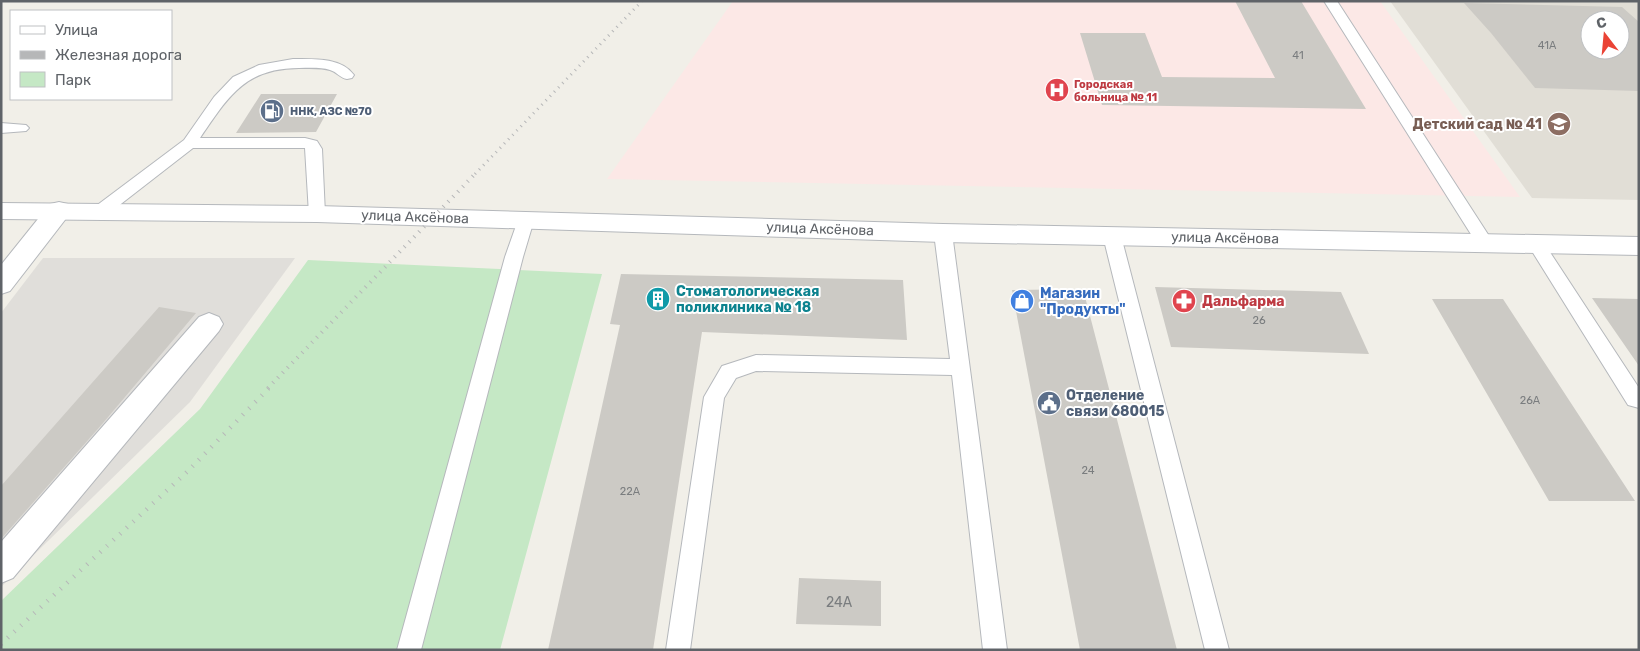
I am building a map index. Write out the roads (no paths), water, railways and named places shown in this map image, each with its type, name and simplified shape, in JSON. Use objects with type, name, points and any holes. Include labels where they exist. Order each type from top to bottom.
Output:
[{"type":"street","points":[[1,284],[59,210]]},
{"type":"street","name":"улица Аксёнова","points":[[1,211],[102,210],[317,214],[943,233],[1639,246]]},
{"type":"street","points":[[1,567],[209,324]]},
{"type":"lane","points":[[1330,1],[1485,243]]},
{"type":"lane","points":[[102,210],[173,157],[188,143],[237,80],[251,72],[285,64],[305,63],[333,65],[342,69],[347,75]]},
{"type":"lane","points":[[1,128],[21,128]]},
{"type":"lane","points":[[188,143],[311,144],[314,149],[317,214]]},
{"type":"lane","points":[[409,650],[526,220]]},
{"type":"lane","points":[[943,233],[995,650]]},
{"type":"lane","points":[[1112,236],[1216,650]]},
{"type":"lane","points":[[1536,244],[1638,402]]},
{"type":"lane","points":[[678,650],[714,397],[728,372],[756,363],[961,367]]},
{"type":"railway","points":[[475,174],[642,1]]},
{"type":"railway","points":[[268,388],[476,173]]},
{"type":"railway","points":[[1,644],[188,471],[270,387]]},
{"type":"place","name":"Городская больница № 11","points":[[1057,90]]},
{"type":"place","name":"ННК, АЗС №70","points":[[272,111]]},
{"type":"place","name":"Детский сад № 41","points":[[1559,124]]},
{"type":"place","name":"Стоматологическая поликлиника № 18","points":[[658,299]]},
{"type":"place","name":"Магазин \"Продукты\"","points":[[1022,301]]},
{"type":"place","name":"Дальфарма","points":[[1184,301]]},
{"type":"place","name":"Отделение связи 680015","points":[[1049,403]]}]
